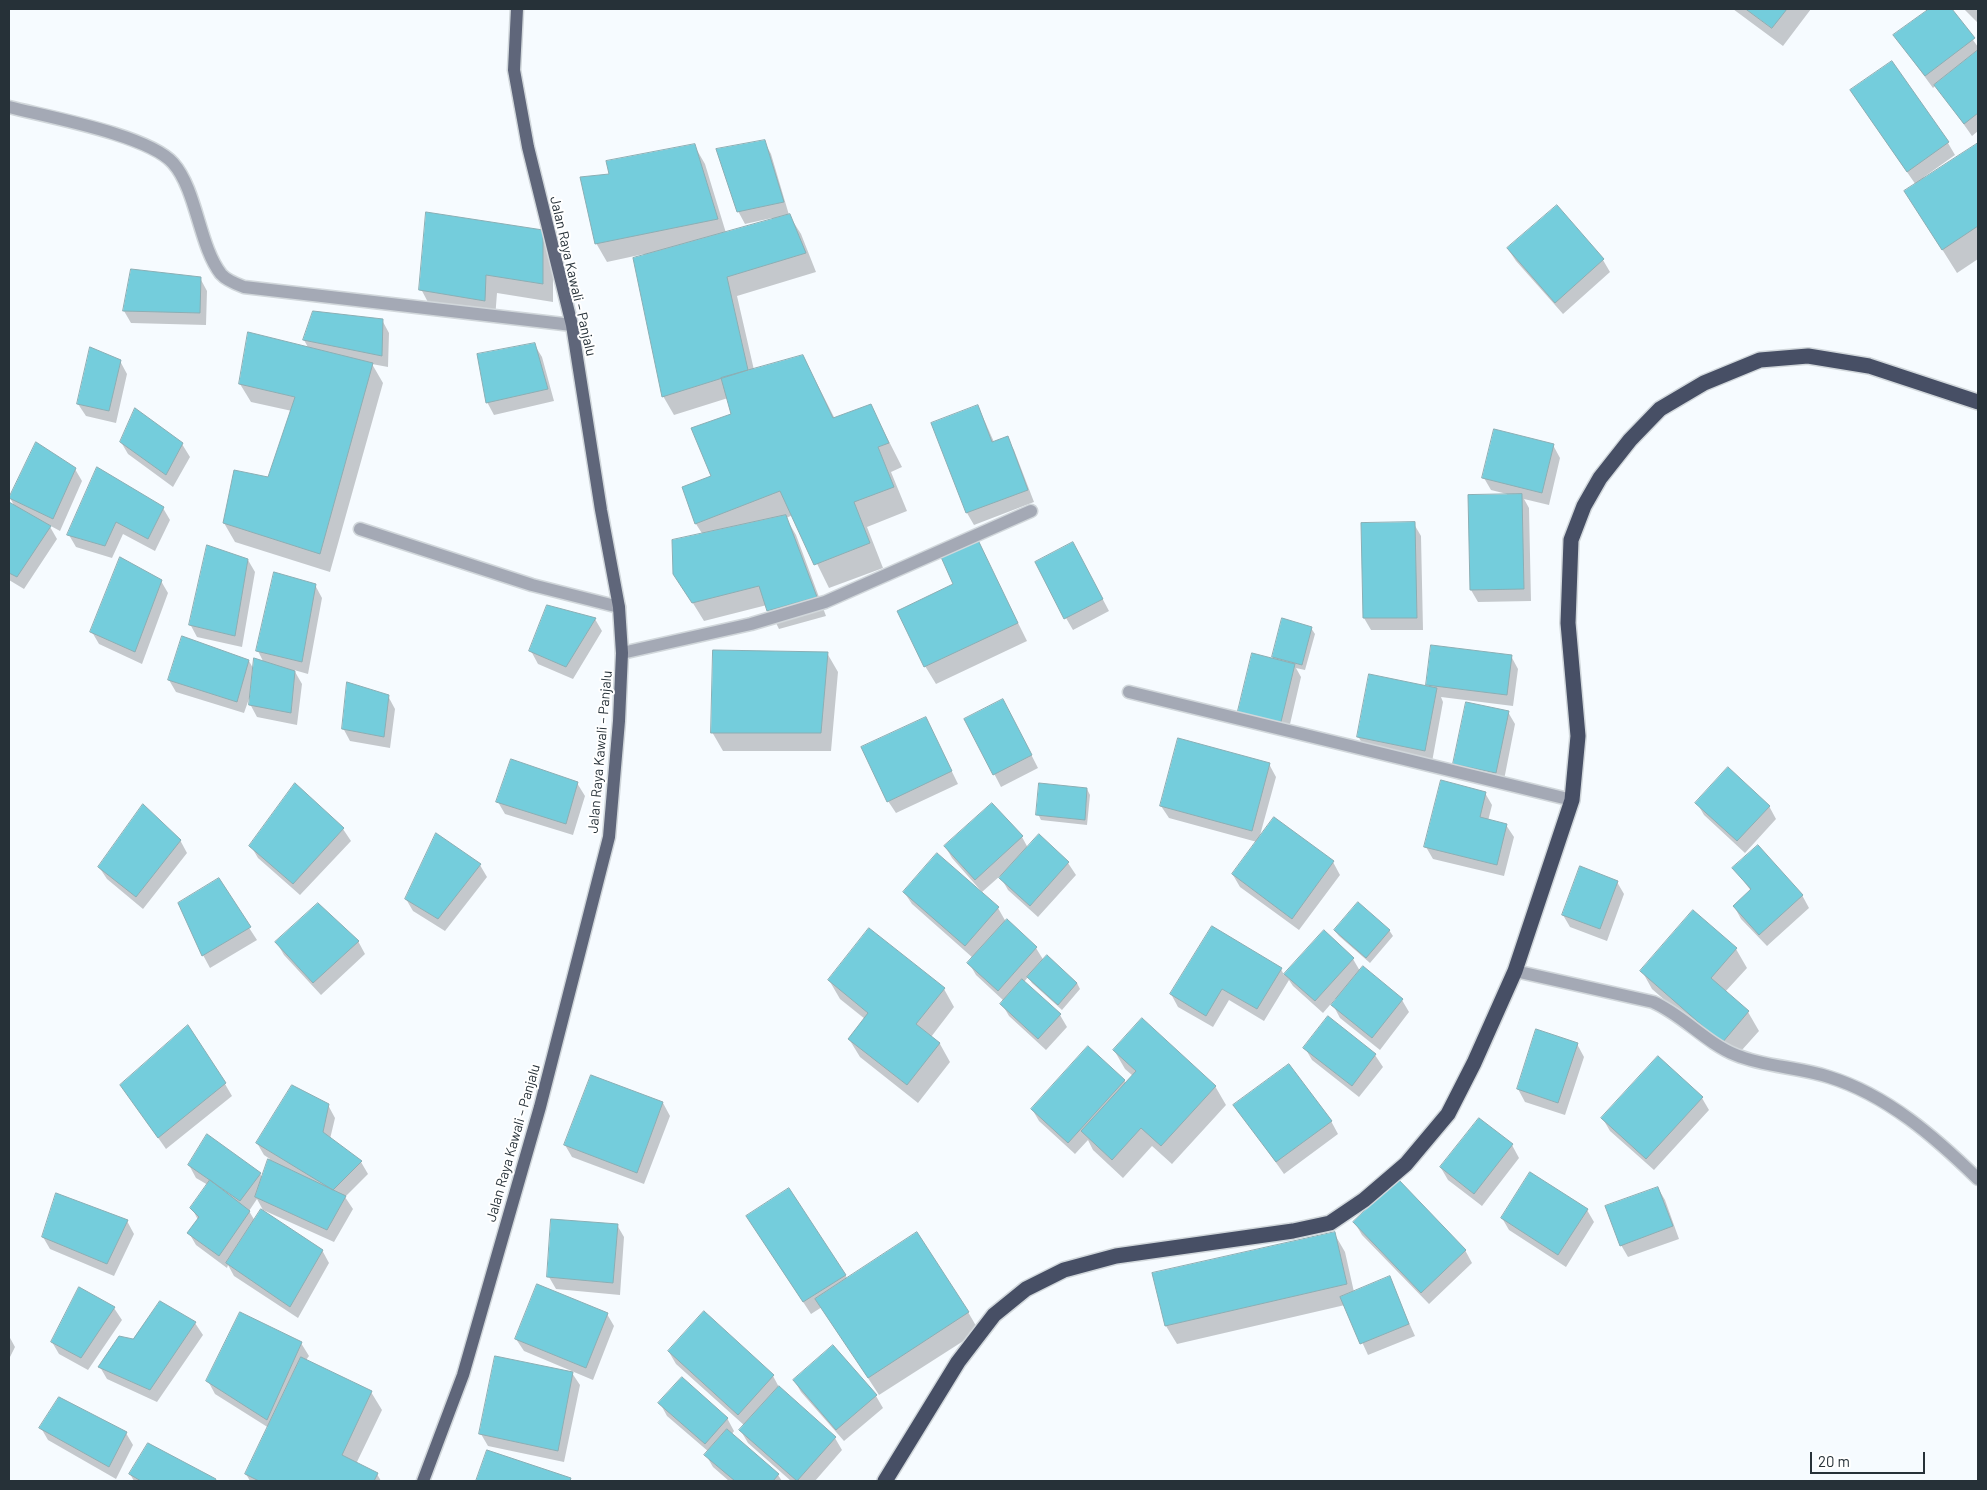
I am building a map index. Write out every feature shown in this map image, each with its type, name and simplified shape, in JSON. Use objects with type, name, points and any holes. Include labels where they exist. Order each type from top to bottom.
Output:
[{"type":"highway","points":[[884,1481],[907,1448],[958,1362],[994,1315],[1026,1289],[1064,1270],[1116,1256],[1293,1231],[1330,1223],[1364,1200],[1406,1164],[1448,1114],[1474,1063],[1514,971],[1572,800],[1578,736],[1568,623],[1571,540],[1584,506],[1600,478],[1630,440],[1660,408],[1704,383],[1760,360],[1808,356],[1869,366],[1978,402]]},
{"type":"main road","name":"Jalan Raya Kawali – Panjalu","points":[[423,1481],[463,1375],[540,1107],[609,837],[619,721],[622,652],[619,607],[601,510],[572,325],[528,147],[516,80],[517,9]]},
{"type":"street","points":[[9,107],[133,139],[155,148],[173,163],[185,182],[213,260],[221,274],[232,282],[244,287],[572,325]]},
{"type":"street","points":[[622,652],[759,622],[825,602],[1031,511]]},
{"type":"street","points":[[360,529],[532,585],[619,607]]},
{"type":"street","points":[[1129,692],[1572,800]]},
{"type":"street","points":[[1514,971],[1653,1002],[1669,1009],[1720,1046],[1737,1055],[1827,1076],[1855,1086],[1887,1104],[1950,1152],[1978,1179]]},
{"type":"building","points":[[1746,9],[1787,9],[1772,28]]},
{"type":"building","points":[[1929,9],[1952,9],[1975,38],[1925,76],[1893,35]]},
{"type":"building","points":[[1978,50],[1978,113],[1964,124],[1934,85]]},
{"type":"building","points":[[1892,61],[1949,142],[1907,172],[1850,90]]},
{"type":"building","points":[[765,140],[784,202],[737,212],[716,149]]},
{"type":"building","points":[[1978,143],[1978,226],[1942,250],[1904,191]]},
{"type":"building","points":[[695,144],[718,219],[595,244],[580,177],[609,174],[606,161]]},
{"type":"building","points":[[1557,205],[1604,259],[1555,303],[1507,248]]},
{"type":"building","points":[[426,212],[543,230],[543,284],[486,275],[485,301],[419,290]]},
{"type":"building","points":[[790,214],[806,253],[727,277],[748,370],[662,397],[633,258]]},
{"type":"building","points":[[131,269],[201,277],[200,313],[123,311]]},
{"type":"building","points":[[313,311],[383,319],[382,356],[303,340]]},
{"type":"building","points":[[248,332],[373,363],[320,554],[223,523],[234,470],[268,477],[295,397],[239,384]]},
{"type":"building","points":[[535,343],[548,389],[486,403],[477,354]]},
{"type":"building","points":[[90,347],[121,360],[109,411],[77,404]]},
{"type":"building","points":[[803,355],[833,418],[871,404],[889,443],[878,447],[894,487],[854,502],[870,543],[814,565],[780,491],[695,524],[682,487],[711,476],[691,428],[731,414],[721,378]]},
{"type":"building","points":[[978,405],[992,442],[1008,436],[1028,490],[966,513],[931,423]]},
{"type":"building","points":[[135,408],[183,443],[166,475],[120,442]]},
{"type":"building","points":[[1494,429],[1554,444],[1542,493],[1482,478]]},
{"type":"building","points":[[36,442],[76,468],[53,519],[9,498]]},
{"type":"building","points":[[97,467],[164,507],[148,539],[116,522],[105,546],[67,535]]},
{"type":"building","points":[[1522,494],[1524,589],[1470,590],[1468,495]]},
{"type":"building","points":[[9,502],[51,526],[17,577],[9,573]]},
{"type":"building","points":[[786,515],[817,597],[767,611],[759,586],[692,603],[673,574],[672,540]]},
{"type":"building","points":[[1415,522],[1417,618],[1363,618],[1361,523]]},
{"type":"building","points":[[978,540],[1018,623],[924,667],[897,611],[953,584],[941,557]]},
{"type":"building","points":[[1073,542],[1103,599],[1064,619],[1035,562]]},
{"type":"building","points":[[207,545],[248,559],[235,636],[189,625]]},
{"type":"building","points":[[120,557],[162,580],[135,652],[90,632]]},
{"type":"building","points":[[274,572],[316,584],[302,662],[256,651]]},
{"type":"building","points":[[547,605],[596,618],[566,667],[529,651]]},
{"type":"building","points":[[1282,618],[1312,627],[1302,665],[1272,657]]},
{"type":"building","points":[[182,636],[249,660],[237,702],[168,680]]},
{"type":"building","points":[[1431,645],[1512,655],[1507,695],[1426,685]]},
{"type":"building","points":[[713,650],[828,652],[821,733],[711,733]]},
{"type":"building","points":[[1252,653],[1295,664],[1280,726],[1237,715]]},
{"type":"building","points":[[254,658],[295,671],[291,713],[249,705]]},
{"type":"building","points":[[1369,674],[1437,688],[1425,751],[1357,737]]},
{"type":"building","points":[[347,682],[389,695],[384,737],[342,729]]},
{"type":"building","points":[[1003,699],[1032,755],[993,775],[964,719]]},
{"type":"building","points":[[1466,702],[1509,711],[1496,773],[1453,764]]},
{"type":"building","points":[[926,717],[952,771],[887,802],[861,747]]},
{"type":"building","points":[[1178,738],[1270,763],[1252,831],[1160,806]]},
{"type":"building","points":[[511,759],[578,782],[566,824],[496,802]]},
{"type":"building","points":[[1728,767],[1770,806],[1737,841],[1695,803]]},
{"type":"building","points":[[1441,780],[1486,792],[1480,817],[1507,824],[1497,865],[1424,847]]},
{"type":"building","points":[[295,783],[344,828],[293,884],[249,846]]},
{"type":"building","points":[[1039,783],[1087,788],[1085,820],[1036,815]]},
{"type":"building","points":[[992,803],[1023,836],[975,880],[944,846]]},
{"type":"building","points":[[143,804],[181,840],[136,897],[98,867]]},
{"type":"building","points":[[1274,817],[1334,861],[1292,919],[1232,874]]},
{"type":"building","points":[[436,833],[481,864],[438,919],[405,899]]},
{"type":"building","points":[[1039,834],[1069,862],[1030,906],[999,878]]},
{"type":"building","points":[[1758,845],[1803,895],[1759,935],[1733,906],[1751,889],[1732,868]]},
{"type":"building","points":[[937,853],[999,907],[965,946],[903,892]]},
{"type":"building","points":[[1580,866],[1618,881],[1600,929],[1562,915]]},
{"type":"building","points":[[219,878],[251,927],[202,956],[178,903]]},
{"type":"building","points":[[1358,902],[1390,930],[1366,958],[1334,930]]},
{"type":"building","points":[[318,903],[359,941],[313,983],[275,942]]},
{"type":"building","points":[[1693,910],[1737,948],[1711,978],[1749,1011],[1722,1043],[1640,971]]},
{"type":"building","points":[[1007,919],[1037,947],[998,991],[967,963]]},
{"type":"building","points":[[1212,926],[1282,968],[1257,1009],[1222,989],[1206,1016],[1170,994]]},
{"type":"building","points":[[869,928],[945,988],[916,1024],[940,1043],[907,1085],[848,1039],[868,1013],[828,980]]},
{"type":"building","points":[[1324,930],[1354,958],[1315,1001],[1284,974]]},
{"type":"building","points":[[1047,955],[1077,983],[1058,1005],[1027,977]]},
{"type":"building","points":[[1363,966],[1403,999],[1372,1038],[1331,1005]]},
{"type":"building","points":[[1022,979],[1061,1014],[1038,1039],[1000,1004]]},
{"type":"building","points":[[1328,1016],[1376,1054],[1352,1086],[1303,1048]]},
{"type":"building","points":[[1142,1018],[1216,1086],[1161,1146],[1141,1128],[1112,1160],[1081,1131],[1136,1071],[1113,1050]]},
{"type":"building","points":[[188,1025],[226,1083],[158,1138],[120,1085]]},
{"type":"building","points":[[1536,1029],[1578,1043],[1558,1103],[1517,1089]]},
{"type":"building","points":[[1088,1046],[1125,1080],[1068,1143],[1031,1109]]},
{"type":"building","points":[[1658,1056],[1703,1097],[1646,1159],[1601,1118]]},
{"type":"building","points":[[1289,1064],[1332,1121],[1276,1162],[1233,1105]]},
{"type":"building","points":[[591,1075],[663,1102],[637,1173],[564,1145]]},
{"type":"building","points":[[292,1085],[329,1104],[323,1132],[362,1161],[333,1190],[256,1143]]},
{"type":"building","points":[[1479,1118],[1513,1144],[1474,1194],[1440,1167]]},
{"type":"building","points":[[207,1134],[261,1173],[240,1201],[188,1165]]},
{"type":"building","points":[[268,1159],[346,1196],[327,1230],[255,1197]]},
{"type":"building","points":[[1530,1172],[1588,1209],[1558,1255],[1501,1218]]},
{"type":"building","points":[[1398,1179],[1466,1250],[1421,1293],[1353,1222]]},
{"type":"building","points":[[210,1180],[250,1211],[219,1256],[187,1233],[199,1217],[190,1208]]},
{"type":"building","points":[[1658,1187],[1673,1226],[1620,1246],[1605,1206]]},
{"type":"building","points":[[789,1188],[846,1275],[803,1302],[746,1216]]},
{"type":"building","points":[[56,1193],[128,1220],[107,1264],[42,1237]]},
{"type":"building","points":[[261,1209],[323,1250],[290,1307],[226,1263]]},
{"type":"building","points":[[551,1219],[618,1224],[613,1283],[547,1277]]},
{"type":"building","points":[[917,1232],[969,1312],[868,1378],[815,1299]]},
{"type":"building","points":[[1335,1232],[1347,1284],[1165,1326],[1152,1273]]},
{"type":"building","points":[[1390,1276],[1409,1324],[1360,1344],[1340,1297]]},
{"type":"building","points":[[537,1284],[608,1313],[586,1368],[515,1339]]},
{"type":"building","points":[[79,1287],[115,1307],[81,1358],[51,1342]]},
{"type":"building","points":[[160,1301],[196,1322],[150,1390],[98,1367],[119,1336],[133,1339]]},
{"type":"building","points":[[704,1311],[774,1375],[738,1415],[668,1351]]},
{"type":"building","points":[[240,1312],[302,1342],[267,1420],[206,1381]]},
{"type":"building","points":[[833,1345],[877,1395],[836,1430],[793,1380]]},
{"type":"building","points":[[495,1356],[573,1372],[558,1451],[479,1434]]},
{"type":"building","points":[[301,1357],[372,1391],[342,1455],[378,1473],[374,1481],[259,1481],[245,1474]]},
{"type":"building","points":[[682,1377],[728,1418],[705,1444],[658,1403]]},
{"type":"building","points":[[779,1386],[836,1437],[797,1481],[739,1430]]},
{"type":"building","points":[[59,1397],[127,1432],[109,1467],[39,1428]]},
{"type":"building","points":[[727,1429],[779,1474],[773,1481],[735,1481],[704,1455]]},
{"type":"building","points":[[148,1443],[216,1479],[215,1481],[141,1481],[129,1474]]},
{"type":"building","points":[[487,1450],[571,1478],[570,1481],[476,1481]]}]
